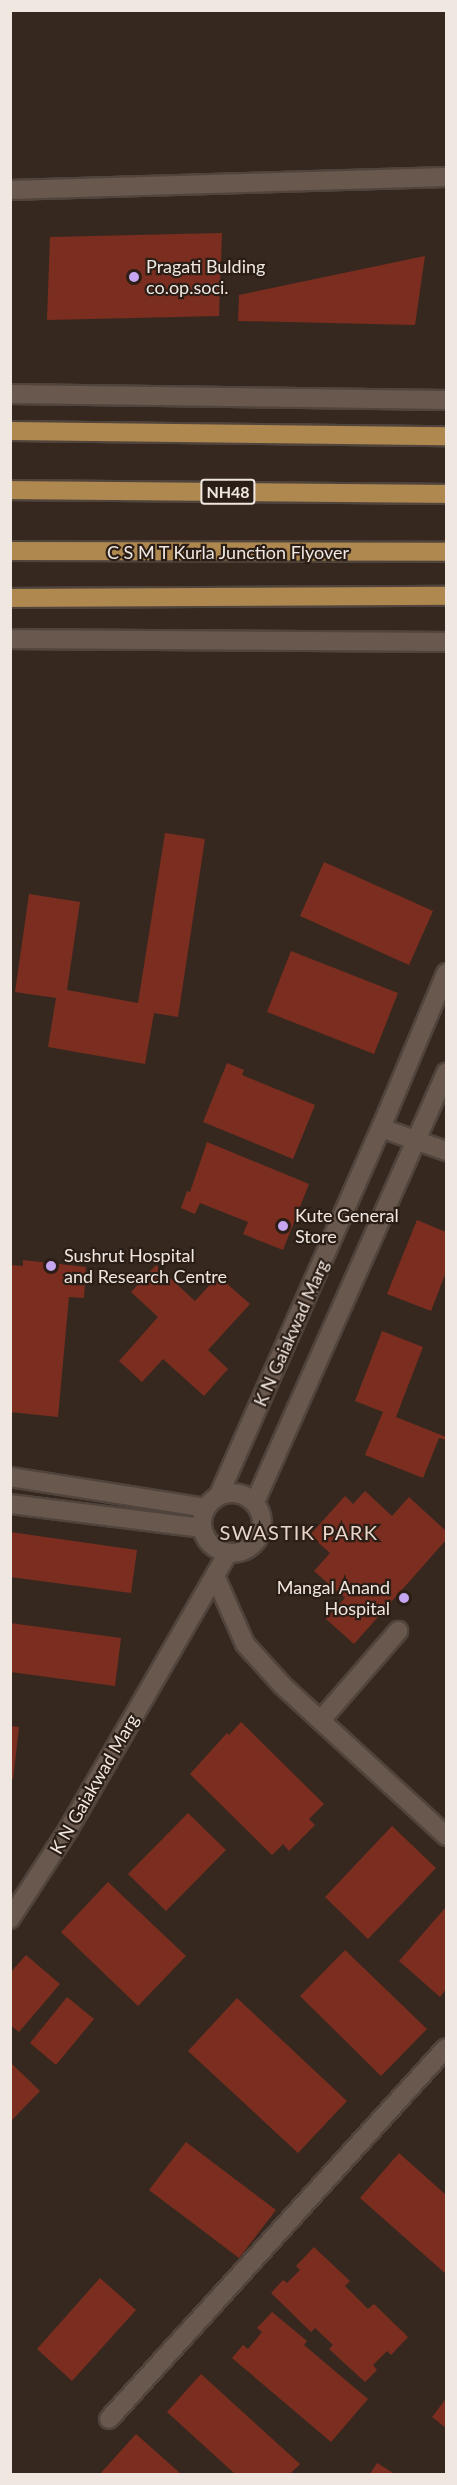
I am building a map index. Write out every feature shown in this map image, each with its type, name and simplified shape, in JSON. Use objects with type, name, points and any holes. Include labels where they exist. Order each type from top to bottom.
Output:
[{"type":"highway","points":[[10,431],[447,436]]},
{"type":"highway","name":"NH48","points":[[10,490],[447,494]]},
{"type":"highway","name":"C S M T Kurla Junction Flyover","points":[[10,552],[447,552]]},
{"type":"highway","points":[[10,598],[447,596]]},
{"type":"street","points":[[10,190],[447,177]]},
{"type":"street","points":[[10,394],[447,400]]},
{"type":"street","points":[[10,639],[447,642]]},
{"type":"street","name":"K N Gaiakwad Marg","points":[[219,1495],[446,978]]},
{"type":"street","name":"K N Gaiakwad Marg","points":[[255,1502],[447,1073]]},
{"type":"street","points":[[381,1128],[447,1151]]},
{"type":"street","points":[[10,1478],[206,1508]]},
{"type":"street","points":[[49,1509],[51,1484]]},
{"type":"street","points":[[238,1493],[255,1502],[262,1522],[256,1542],[249,1549],[228,1553],[211,1545],[202,1528],[206,1508],[219,1495],[238,1493]]},
{"type":"street","points":[[10,1504],[202,1528]]},
{"type":"street","name":"K N Gaiakwad Marg","points":[[14,1911],[228,1553]]},
{"type":"street","points":[[215,1576],[245,1644],[282,1685],[447,1836]]},
{"type":"street","points":[[321,1720],[398,1631]]},
{"type":"street","points":[[109,2419],[447,2048]]},
{"type":"building","name":"Pragati Bulding co.op.soci.","points":[[222,233],[219,316],[47,320],[50,237]]},
{"type":"building","points":[[425,256],[415,325],[238,321],[239,295]]},
{"type":"building","points":[[165,833],[205,839],[178,1017],[154,1013],[145,1064],[48,1047],[56,998],[15,992],[29,894],[80,902],[67,990],[138,1003]]},
{"type":"building","points":[[324,862],[433,911],[409,965],[300,916]]},
{"type":"building","points":[[291,951],[398,993],[374,1054],[267,1012]]},
{"type":"building","points":[[227,1063],[244,1070],[242,1075],[315,1105],[293,1159],[203,1122]]},
{"type":"building","points":[[207,1142],[309,1184],[283,1250],[243,1234],[248,1222],[200,1203],[195,1214],[181,1208],[187,1191],[190,1192]]},
{"type":"building","points":[[417,1220],[446,1232],[446,1272],[431,1311],[387,1294]]},
{"type":"building","points":[[23,1260],[86,1267],[84,1298],[69,1297],[58,1417],[10,1412],[10,1265],[23,1266]]},
{"type":"building","points":[[156,1265],[195,1301],[218,1276],[250,1304],[208,1350],[228,1369],[204,1396],[163,1359],[142,1382],[119,1361],[158,1317],[131,1292]]},
{"type":"building","points":[[382,1331],[423,1347],[396,1417],[446,1437],[446,1440],[439,1438],[423,1478],[365,1455],[383,1412],[355,1401]]},
{"type":"building","points":[[365,1491],[392,1516],[409,1497],[446,1531],[446,1540],[354,1644],[326,1619],[345,1598],[314,1571],[330,1553],[310,1535],[345,1496],[353,1504]]},
{"type":"building","points":[[10,1532],[137,1550],[131,1593],[10,1577]]},
{"type":"building","points":[[10,1623],[121,1638],[115,1686],[10,1672]]},
{"type":"building","points":[[241,1722],[324,1804],[309,1819],[315,1825],[289,1851],[283,1844],[272,1855],[190,1774],[227,1733],[229,1735]]},
{"type":"building","points":[[10,1726],[19,1727],[13,1779],[10,1779]]},
{"type":"building","points":[[188,1813],[226,1850],[166,1911],[128,1874]]},
{"type":"building","points":[[392,1826],[436,1868],[368,1939],[325,1897]]},
{"type":"building","points":[[108,1882],[186,1956],[138,2006],[61,1932]]},
{"type":"building","points":[[446,1907],[446,1989],[440,1997],[399,1961]]},
{"type":"building","points":[[345,1950],[427,2029],[381,2076],[300,1996]]},
{"type":"building","points":[[26,1955],[60,1984],[19,2032],[10,2025],[10,1973]]},
{"type":"building","points":[[67,1997],[94,2019],[56,2065],[30,2043]]},
{"type":"building","points":[[237,1998],[347,2101],[298,2153],[188,2051]]},
{"type":"building","points":[[10,2062],[40,2091],[10,2122]]},
{"type":"building","points":[[186,2142],[276,2210],[239,2258],[149,2190]]},
{"type":"building","points":[[399,2153],[446,2195],[446,2274],[360,2198]]},
{"type":"building","points":[[314,2247],[350,2281],[345,2286],[368,2309],[374,2304],[408,2337],[391,2355],[387,2351],[373,2365],[377,2370],[365,2382],[329,2349],[333,2345],[315,2328],[311,2332],[271,2293],[283,2280],[287,2283],[300,2270],[296,2266]]},
{"type":"building","points":[[100,2278],[136,2310],[72,2381],[37,2349]]},
{"type":"building","points":[[272,2312],[307,2341],[304,2345],[368,2399],[331,2442],[232,2358],[243,2345],[248,2349],[262,2332],[257,2328]]},
{"type":"building","points":[[201,2374],[300,2464],[290,2474],[235,2474],[167,2412]]},
{"type":"building","points":[[446,2401],[446,2428],[432,2417]]},
{"type":"building","points":[[136,2434],[181,2474],[100,2474]]},
{"type":"building","points":[[377,2463],[395,2474],[370,2474]]},
{"type":"place","name":"Pragati Bulding co.op.soci.","points":[[134,277]]},
{"type":"place","name":"Kute General Store","points":[[283,1226]]},
{"type":"place","name":"Sushrut Hospital and Research Centre","points":[[51,1266]]},
{"type":"place","name":"Mangal Anand Hospital","points":[[404,1598]]},
{"type":"district","name":"SWASTIK PARK","points":[[299,1532]]}]
